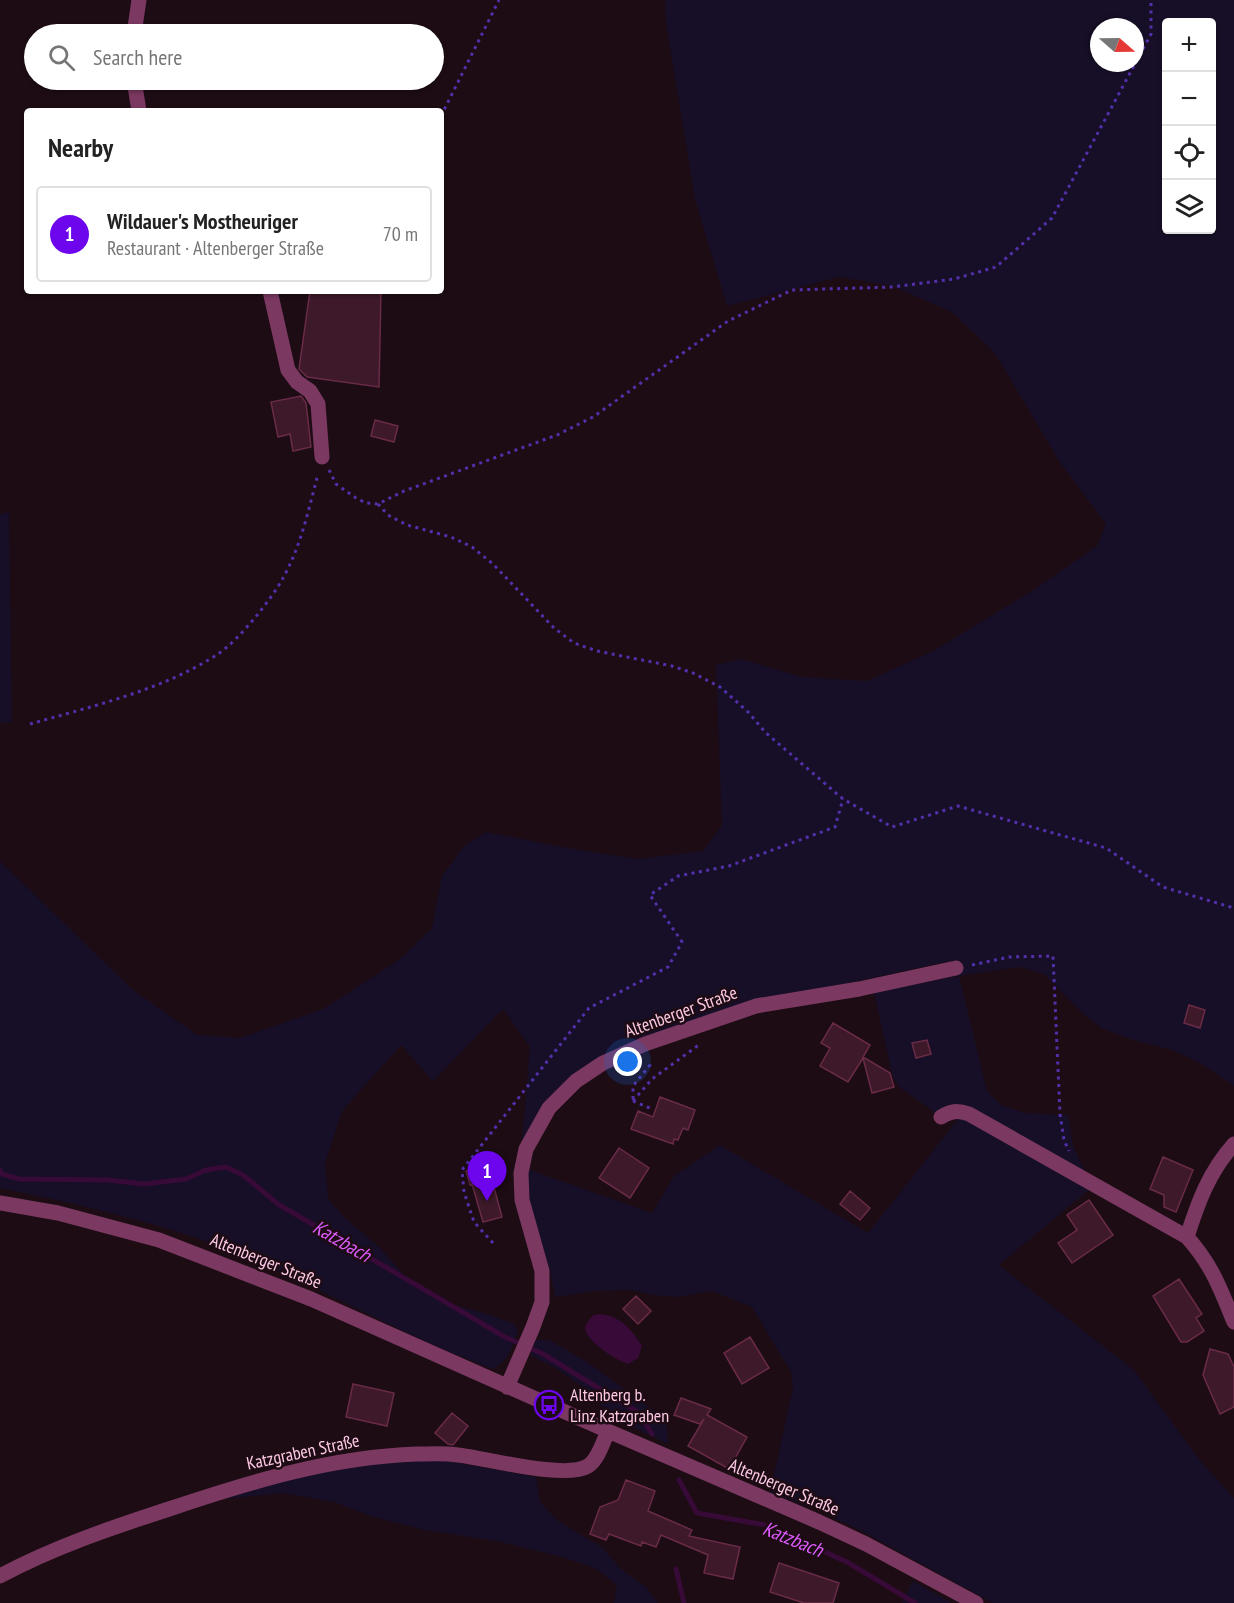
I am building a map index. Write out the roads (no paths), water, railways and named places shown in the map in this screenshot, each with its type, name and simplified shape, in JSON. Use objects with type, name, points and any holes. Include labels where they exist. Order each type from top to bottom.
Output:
[{"type":"street","points":[[135,24],[139,0]]},
{"type":"street","points":[[136,90],[139,108]]},
{"type":"street","points":[[271,294],[288,370],[297,382],[310,392],[318,404],[322,458]]},
{"type":"street","name":"Altenberger Straße","points":[[507,1387],[542,1302],[542,1270],[522,1200],[521,1173],[526,1149],[549,1108],[576,1081],[603,1063],[645,1044],[756,1006],[859,990],[956,968]]},
{"type":"street","points":[[941,1117],[950,1111],[969,1114],[1187,1237],[1205,1257],[1234,1322]]},
{"type":"street","points":[[1187,1237],[1203,1191],[1215,1167],[1234,1144]]},
{"type":"street","name":"Altenberger Straße","points":[[0,1203],[57,1213],[159,1240],[311,1299],[830,1527],[975,1603]]},
{"type":"street","name":"Katzgraben Straße","points":[[0,1576],[43,1554],[101,1531],[280,1473],[333,1462],[416,1454],[456,1455],[552,1470],[573,1471],[589,1466],[608,1431]]},
{"type":"waterway","name":"Katzbach","points":[[0,1170],[2,1174],[19,1179],[108,1180],[144,1184],[186,1179],[206,1170],[226,1167],[243,1175],[278,1204],[505,1337],[543,1354],[639,1413],[652,1434]]},
{"type":"waterway","name":"Katzbach","points":[[679,1480],[697,1513],[765,1525],[847,1562],[915,1603]]},
{"type":"waterway","points":[[676,1569],[684,1603]]},
{"type":"place","name":"Wildauer's Mostheuriger","points":[[487,1201]]},
{"type":"place","name":"Altenberg b. Linz Katzgraben","points":[[549,1405]]}]
